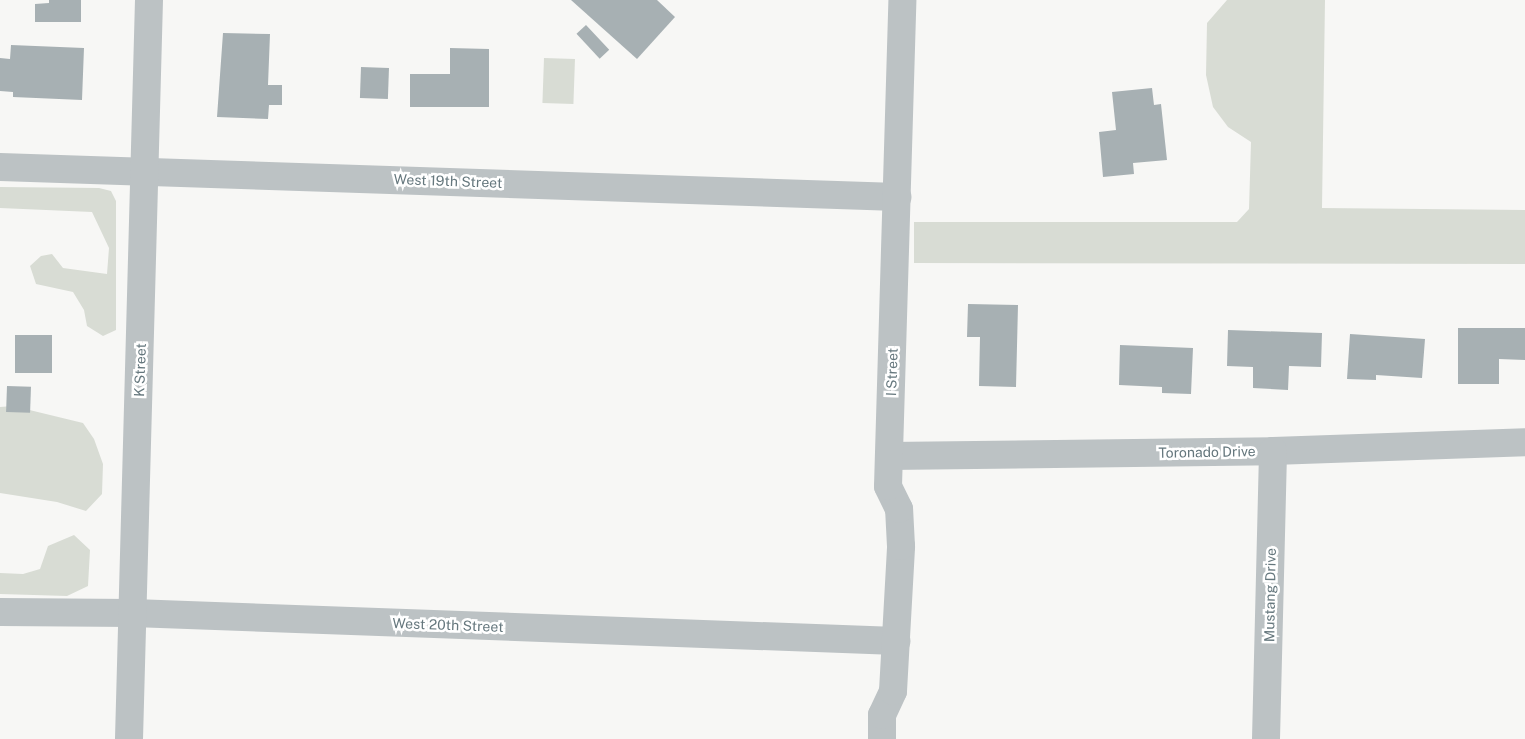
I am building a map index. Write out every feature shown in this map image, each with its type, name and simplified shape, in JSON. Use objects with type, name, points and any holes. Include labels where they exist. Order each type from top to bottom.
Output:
[{"type":"street","name":"K Street","points":[[129,739],[149,0]]},
{"type":"street","name":"I Street","points":[[882,739],[882,715],[893,691],[901,546],[899,509],[888,486],[902,0]]},
{"type":"street","name":"West 19th Street","points":[[0,167],[897,197]]},
{"type":"street","name":"Toronado Drive","points":[[889,456],[1273,451],[1525,442]]},
{"type":"street","name":"Mustang Drive","points":[[1266,739],[1273,451]]},
{"type":"street","name":"West 20th Street","points":[[0,612],[133,614],[896,641]]},
{"type":"shaded area","points":[[1227,0],[1325,0],[1322,208],[1525,210],[1525,264],[914,263],[914,222],[1237,222],[1249,209],[1251,142],[1228,127],[1213,107],[1206,75],[1207,23]]},
{"type":"shaded area","points":[[544,58],[575,59],[573,104],[542,103]]},
{"type":"shaded area","points":[[0,187],[99,188],[111,191],[116,201],[116,330],[103,336],[87,326],[84,310],[73,292],[36,284],[30,266],[41,256],[52,254],[63,268],[107,274],[109,248],[92,212],[0,208]]},
{"type":"shaded area","points":[[13,406],[83,423],[94,439],[103,464],[102,494],[86,511],[57,502],[0,493],[0,407]]},
{"type":"shaded area","points":[[74,535],[90,550],[88,586],[67,596],[0,594],[0,573],[23,574],[40,569],[48,546]]},
{"type":"building","points":[[49,0],[81,0],[81,22],[35,22],[35,4],[49,3]]},
{"type":"building","points":[[571,0],[657,0],[675,17],[637,59]]},
{"type":"building","points":[[586,25],[609,50],[600,59],[576,34]]},
{"type":"building","points":[[223,33],[270,34],[268,85],[282,85],[282,105],[269,105],[268,119],[217,117]]},
{"type":"building","points":[[11,45],[84,48],[82,100],[13,97],[13,92],[0,91],[0,58],[10,59]]},
{"type":"building","points":[[450,48],[489,49],[489,107],[410,107],[410,74],[450,74]]},
{"type":"building","points":[[361,67],[389,68],[388,99],[360,98]]},
{"type":"building","points":[[1152,88],[1154,105],[1161,104],[1167,160],[1133,163],[1134,174],[1103,177],[1099,132],[1116,130],[1112,92]]},
{"type":"building","points":[[968,304],[1018,305],[1016,387],[979,386],[980,337],[967,337]]},
{"type":"building","points":[[1458,328],[1525,328],[1525,360],[1499,359],[1499,384],[1458,384]]},
{"type":"building","points":[[1228,330],[1322,333],[1321,367],[1289,366],[1288,390],[1253,388],[1253,367],[1227,366]]},
{"type":"building","points":[[1350,334],[1425,339],[1422,378],[1376,375],[1376,380],[1347,379]]},
{"type":"building","points":[[15,335],[52,335],[52,373],[15,373]]},
{"type":"building","points":[[1120,345],[1193,348],[1191,394],[1162,393],[1162,387],[1119,385]]},
{"type":"building","points":[[7,386],[31,387],[30,413],[6,412]]}]
